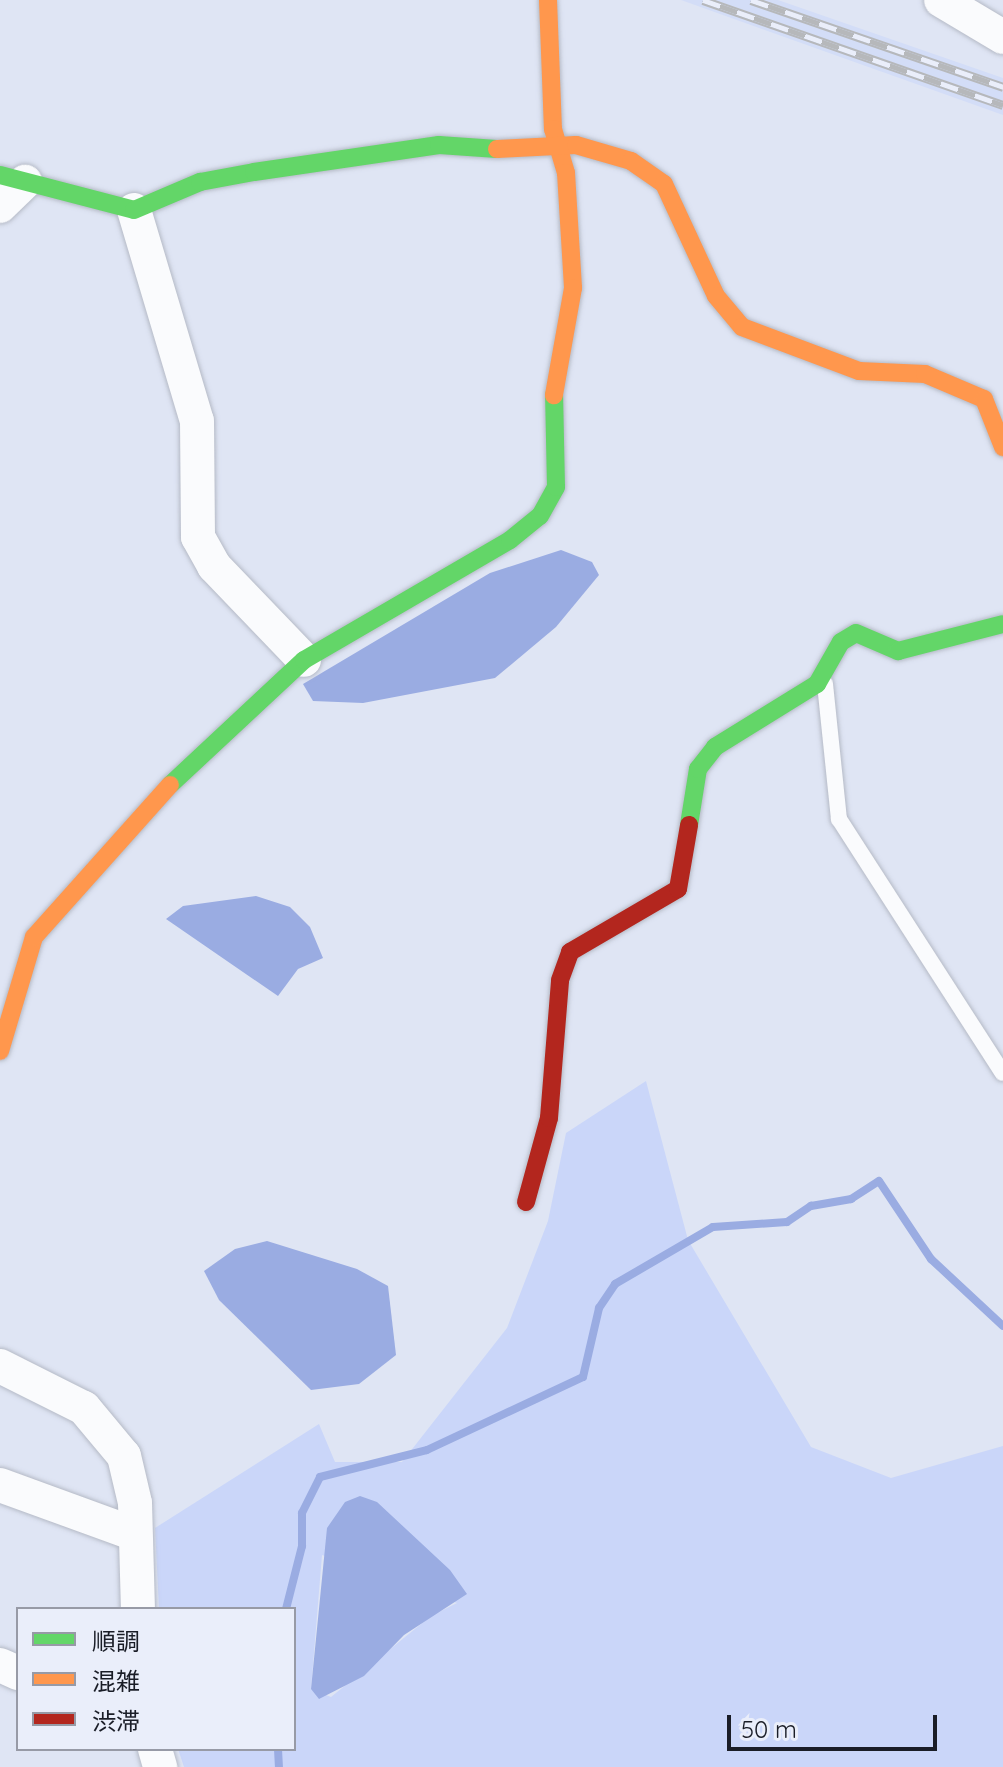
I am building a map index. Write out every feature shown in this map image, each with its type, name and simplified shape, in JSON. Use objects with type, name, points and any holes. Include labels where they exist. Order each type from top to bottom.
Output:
[{"type":"street","points":[[0,1051],[34,937],[72,887],[142,810],[304,660],[510,540],[540,516],[556,487],[552,403],[573,288],[566,173],[558,146],[548,0]]},
{"type":"street","points":[[941,0],[1003,37]]},
{"type":"street","points":[[0,206],[13,178],[134,210],[200,182],[254,172],[335,165],[439,145],[528,151],[558,146],[631,161],[664,184],[716,296],[742,327],[859,371],[925,374],[984,399],[1003,447]]},
{"type":"street","points":[[134,210],[197,421],[198,537],[214,566],[304,660]]},
{"type":"street","points":[[526,1202],[549,1118],[560,980],[570,952],[678,889],[698,769],[715,747],[817,684],[841,642],[856,633],[898,651],[1003,624]]},
{"type":"street","points":[[0,1366],[84,1408],[124,1456],[135,1503],[132,1533],[138,1607]]},
{"type":"street","points":[[0,1485],[132,1533]]},
{"type":"lane","points":[[823,674],[839,819],[1003,1073]]},
{"type":"shaded area","points":[[681,0],[778,0],[1003,78],[1003,115]]},
{"type":"shaded area","points":[[561,550],[592,562],[599,575],[556,627],[495,678],[363,703],[313,701],[303,684],[490,573]]},
{"type":"shaded area","points":[[256,896],[290,907],[310,927],[323,958],[298,969],[278,996],[166,919],[183,906]]},
{"type":"shaded area","points":[[646,1081],[688,1240],[811,1447],[891,1478],[1003,1446],[1003,1767],[184,1767],[179,1751],[296,1751],[296,1607],[159,1607],[155,1528],[319,1424],[335,1462],[402,1462],[507,1328],[548,1221],[566,1133]],"holes":[[[322,1555],[457,1603],[431,1616],[331,1697],[311,1689]]]},
{"type":"shaded area","points":[[267,1241],[357,1269],[388,1286],[396,1355],[359,1384],[311,1390],[219,1300],[204,1271],[235,1249]]},
{"type":"shaded area","points":[[360,1496],[377,1502],[450,1570],[467,1594],[404,1635],[364,1676],[319,1699],[311,1689],[327,1528],[345,1502]]},
{"type":"waterway","points":[[287,1607],[302,1546],[302,1513],[320,1477],[427,1450],[583,1377],[599,1308],[615,1284],[713,1227],[787,1222],[811,1206],[851,1199],[879,1181],[931,1259],[1003,1326]]},
{"type":"waterway","points":[[278,1751],[279,1767]]},
{"type":"railway","points":[[703,0],[1003,105]]},
{"type":"railway","points":[[751,0],[1003,87]]},
{"type":"traffic: fast","points":[[0,175],[134,210],[200,182],[254,172],[439,145],[497,149]]},
{"type":"traffic: fast","points":[[170,785],[304,660],[510,540],[540,516],[556,487],[554,395]]},
{"type":"traffic: fast","points":[[689,825],[698,769],[715,747],[817,684],[841,642],[856,633],[898,651],[1003,624]]},
{"type":"traffic: slow","points":[[548,0],[553,129],[566,173],[573,288],[554,395]]},
{"type":"traffic: slow","points":[[497,149],[576,145],[631,161],[664,184],[716,296],[742,327],[859,371],[925,374],[984,399],[1003,447]]},
{"type":"traffic: slow","points":[[0,1051],[34,937],[170,785]]},
{"type":"traffic: jam","points":[[526,1202],[549,1118],[560,980],[570,952],[678,889],[689,825]]}]
